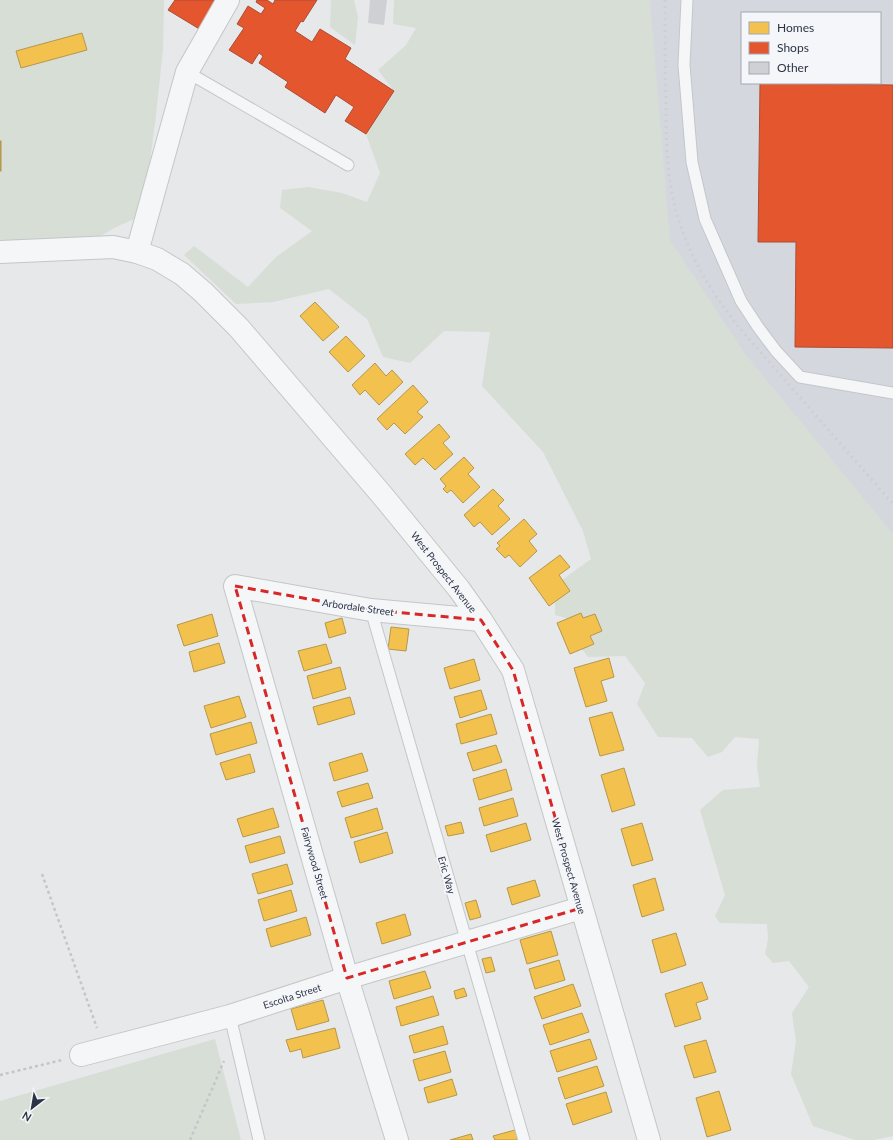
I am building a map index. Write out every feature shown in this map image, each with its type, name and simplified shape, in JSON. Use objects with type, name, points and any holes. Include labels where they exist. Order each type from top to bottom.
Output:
[{"type":"street","points":[[137,252],[187,72],[228,0]]},
{"type":"street","name":"West Prospect Avenue","points":[[0,252],[113,247],[137,252],[157,259],[182,274],[203,292],[239,328],[460,589],[482,620],[513,670],[649,1140]]},
{"type":"street","name":"Arbordale Street","points":[[235,586],[370,610],[482,620]]},
{"type":"street","name":"Fairywood Street","points":[[235,586],[347,978],[397,1140]]},
{"type":"street","name":"Escolta Street","points":[[81,1055],[230,1016],[347,978],[581,908]]},
{"type":"lane","points":[[687,0],[684,65],[692,162],[705,219],[741,301],[776,351],[800,377],[893,393]]},
{"type":"lane","points":[[187,72],[348,165]]},
{"type":"lane","name":"Eric Way","points":[[370,610],[524,1140]]},
{"type":"lane","points":[[230,1016],[259,1140]]},
{"type":"path","points":[[42,874],[105,1049]]},
{"type":"path","points":[[0,1075],[81,1055]]},
{"type":"path","points":[[190,1140],[226,1057],[239,1055]]},
{"type":"highlighted area","points":[[235,586],[371,610],[481,620],[513,670],[581,908],[347,978]]},
{"type":"shaded area","points":[[0,0],[164,0],[163,49],[151,153],[151,177],[163,200],[143,215],[114,228],[84,246],[0,243]]},
{"type":"shaded area","points":[[331,0],[354,0],[358,17],[355,45],[330,27]]},
{"type":"shaded area","points":[[394,0],[650,0],[670,240],[746,355],[893,534],[893,1136],[874,1140],[855,1140],[813,1126],[791,1074],[796,1041],[792,1013],[809,987],[789,961],[773,963],[765,954],[768,939],[767,924],[720,923],[715,916],[725,895],[700,810],[723,790],[760,787],[757,766],[759,739],[735,737],[722,752],[708,757],[692,738],[658,737],[637,704],[645,683],[625,656],[588,657],[579,645],[587,624],[555,615],[555,585],[591,559],[583,531],[543,452],[482,386],[490,332],[444,331],[410,363],[383,357],[367,319],[329,289],[273,302],[236,304],[184,255],[194,246],[248,287],[276,257],[312,231],[280,208],[282,190],[308,187],[342,193],[367,202],[380,173],[366,134],[394,91],[378,70],[406,45],[416,28],[393,24]]},
{"type":"shaded area","points":[[629,0],[893,0],[893,551],[642,288]]},
{"type":"shaded area","points":[[215,1039],[241,1140],[0,1140],[0,1101]]},
{"type":"building: Homes","points":[[82,33],[87,50],[21,68],[16,51]]},
{"type":"building: Homes","points":[[1,141],[1,171],[0,171]]},
{"type":"building: Homes","points":[[315,302],[339,327],[323,341],[300,316]]},
{"type":"building: Homes","points":[[346,336],[365,356],[348,372],[329,352]]},
{"type":"building: Homes","points":[[375,363],[386,376],[392,370],[403,382],[379,405],[365,390],[360,395],[352,385]]},
{"type":"building: Homes","points":[[413,385],[428,402],[417,412],[423,417],[405,434],[394,423],[387,430],[377,419]]},
{"type":"building: Homes","points":[[439,424],[450,437],[443,443],[453,454],[435,470],[423,458],[415,465],[405,454]]},
{"type":"building: Homes","points":[[464,457],[474,468],[468,474],[480,487],[463,503],[451,490],[447,493],[443,489],[446,486],[440,479]]},
{"type":"building: Homes","points":[[493,489],[504,500],[498,506],[510,519],[492,535],[480,522],[474,527],[464,515]]},
{"type":"building: Homes","points":[[524,519],[537,534],[529,541],[537,551],[520,567],[509,555],[505,558],[496,549],[500,546],[497,543]]},
{"type":"building: Homes","points":[[560,555],[570,567],[559,575],[570,591],[549,606],[529,578]]},
{"type":"building: Homes","points":[[581,613],[583,618],[595,614],[602,631],[590,636],[594,644],[570,654],[557,623]]},
{"type":"building: Homes","points":[[212,614],[218,636],[184,646],[177,625]]},
{"type":"building: Homes","points":[[342,618],[346,633],[329,638],[325,623]]},
{"type":"building: Homes","points":[[391,627],[409,629],[406,651],[388,649]]},
{"type":"building: Homes","points":[[219,643],[225,663],[194,672],[189,652]]},
{"type":"building: Homes","points":[[326,644],[332,663],[304,671],[298,651]]},
{"type":"building: Homes","points":[[609,658],[614,677],[601,681],[607,701],[586,707],[574,668]]},
{"type":"building: Homes","points":[[474,659],[480,680],[450,689],[444,668]]},
{"type":"building: Homes","points":[[340,667],[346,689],[313,699],[307,676]]},
{"type":"building: Homes","points":[[481,690],[487,709],[460,718],[454,697]]},
{"type":"building: Homes","points":[[239,696],[246,717],[211,728],[204,706]]},
{"type":"building: Homes","points":[[350,697],[355,714],[318,725],[313,707]]},
{"type":"building: Homes","points":[[612,712],[624,750],[600,756],[589,718]]},
{"type":"building: Homes","points":[[491,714],[497,734],[461,744],[456,724]]},
{"type":"building: Homes","points":[[251,722],[257,743],[216,755],[210,734]]},
{"type":"building: Homes","points":[[496,745],[502,762],[473,771],[467,753]]},
{"type":"building: Homes","points":[[362,753],[368,771],[334,781],[329,763]]},
{"type":"building: Homes","points":[[250,754],[255,772],[226,780],[220,763]]},
{"type":"building: Homes","points":[[624,768],[635,805],[612,812],[601,775]]},
{"type":"building: Homes","points":[[506,769],[512,790],[479,800],[473,779]]},
{"type":"building: Homes","points":[[368,783],[373,798],[342,807],[337,792]]},
{"type":"building: Homes","points":[[513,798],[518,816],[484,826],[479,808]]},
{"type":"building: Homes","points":[[273,808],[279,827],[243,837],[237,819]]},
{"type":"building: Homes","points":[[377,808],[383,829],[351,838],[345,818]]},
{"type":"building: Homes","points":[[461,822],[464,833],[448,836],[445,826]]},
{"type":"building: Homes","points":[[526,823],[531,840],[491,852],[486,835]]},
{"type":"building: Homes","points":[[642,823],[653,860],[632,866],[621,829]]},
{"type":"building: Homes","points":[[387,832],[393,853],[360,863],[354,842]]},
{"type":"building: Homes","points":[[280,836],[285,853],[250,863],[245,846]]},
{"type":"building: Homes","points":[[287,864],[293,884],[258,894],[252,874]]},
{"type":"building: Homes","points":[[655,878],[664,910],[642,917],[633,885]]},
{"type":"building: Homes","points":[[535,880],[540,896],[512,905],[507,888]]},
{"type":"building: Homes","points":[[291,890],[297,911],[264,921],[258,900]]},
{"type":"building: Homes","points":[[476,900],[481,917],[470,920],[465,903]]},
{"type":"building: Homes","points":[[405,914],[411,935],[382,944],[376,923]]},
{"type":"building: Homes","points":[[306,917],[311,935],[271,947],[266,929]]},
{"type":"building: Homes","points":[[551,931],[558,955],[527,964],[520,940]]},
{"type":"building: Homes","points":[[676,933],[686,965],[661,973],[652,940]]},
{"type":"building: Homes","points":[[491,957],[495,971],[486,973],[482,959]]},
{"type":"building: Homes","points":[[559,960],[565,980],[535,989],[529,969]]},
{"type":"building: Homes","points":[[425,971],[431,988],[394,999],[389,981]]},
{"type":"building: Homes","points":[[702,982],[708,999],[696,1003],[701,1019],[675,1027],[665,994]]},
{"type":"building: Homes","points":[[573,984],[581,1006],[542,1019],[534,997]]},
{"type":"building: Homes","points":[[464,988],[467,996],[456,999],[454,991]]},
{"type":"building: Homes","points":[[433,996],[439,1015],[401,1026],[396,1007]]},
{"type":"building: Homes","points":[[323,1000],[329,1021],[297,1030],[291,1009]]},
{"type":"building: Homes","points":[[582,1013],[589,1032],[550,1045],[543,1025]]},
{"type":"building: Homes","points":[[443,1026],[448,1044],[414,1053],[409,1036]]},
{"type":"building: Homes","points":[[335,1028],[340,1048],[303,1058],[301,1049],[290,1052],[286,1040]]},
{"type":"building: Homes","points":[[590,1039],[597,1059],[557,1072],[550,1051]]},
{"type":"building: Homes","points":[[706,1040],[716,1072],[694,1078],[684,1046]]},
{"type":"building: Homes","points":[[445,1051],[451,1072],[419,1081],[413,1060]]},
{"type":"building: Homes","points":[[597,1066],[604,1086],[565,1099],[558,1078]]},
{"type":"building: Homes","points":[[452,1079],[457,1095],[428,1103],[424,1088]]},
{"type":"building: Homes","points":[[719,1091],[731,1130],[707,1137],[696,1098]]},
{"type":"building: Homes","points":[[606,1092],[612,1112],[573,1125],[566,1104]]},
{"type":"building: Homes","points":[[515,1130],[518,1140],[495,1140],[493,1136]]},
{"type":"building: Homes","points":[[471,1134],[473,1140],[450,1140]]},
{"type":"building: Shops","points":[[175,0],[220,0],[201,30],[168,10]]},
{"type":"building: Shops","points":[[257,0],[267,0],[273,4],[275,0],[317,0],[303,22],[301,21],[295,31],[312,42],[320,29],[351,48],[345,59],[394,91],[366,134],[345,121],[354,107],[336,95],[325,113],[285,87],[288,82],[259,63],[263,56],[259,53],[252,64],[229,50],[244,28],[237,24],[248,6],[261,14],[265,8],[256,2]]},
{"type":"building: Shops","points":[[760,84],[893,85],[893,348],[795,347],[796,242],[758,242]]},
{"type":"building: Other","points":[[370,0],[387,0],[384,25],[368,23]]},
{"type":"railway","points":[[665,0],[668,166],[676,212],[686,241],[712,290],[737,325],[893,504]]}]
